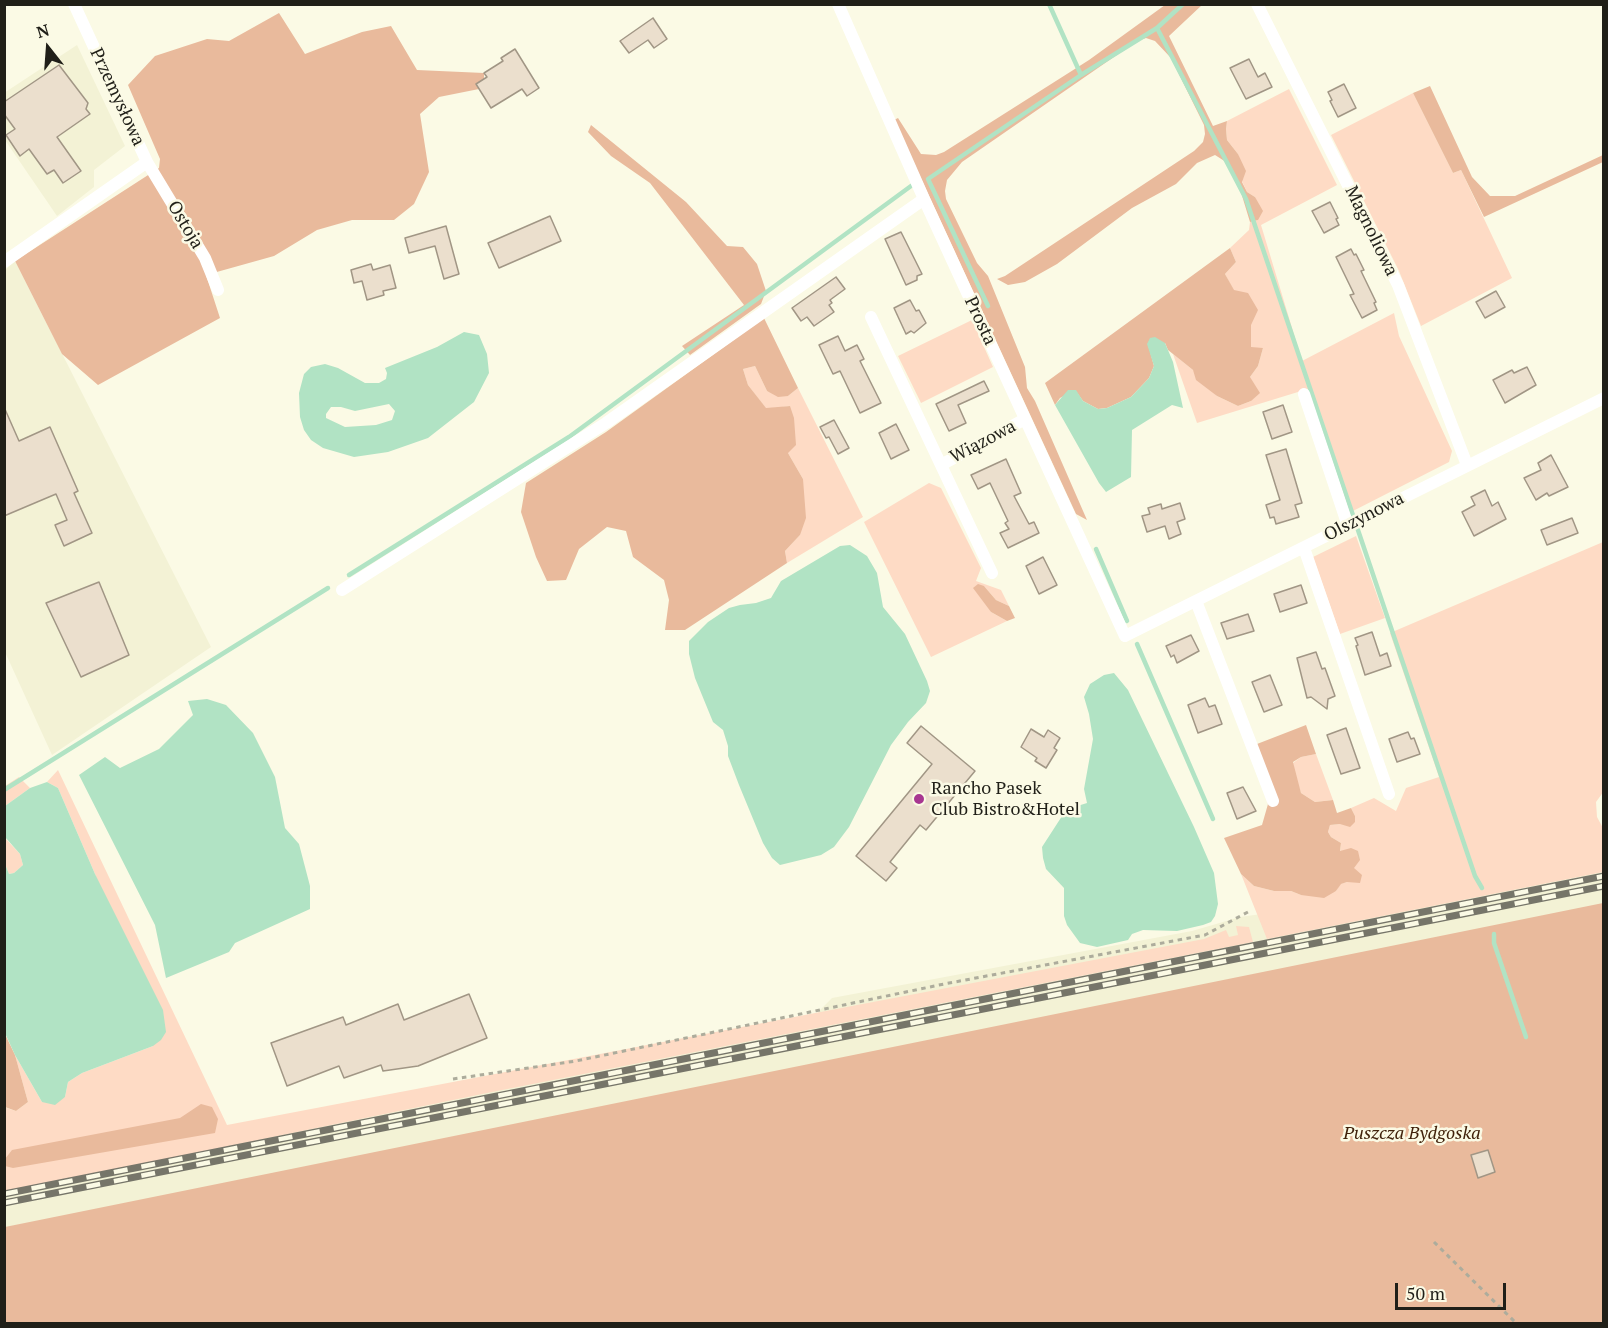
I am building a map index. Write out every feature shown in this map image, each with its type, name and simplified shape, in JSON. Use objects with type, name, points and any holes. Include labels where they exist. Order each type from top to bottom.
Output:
[{"type":"street","name":"Przemysłowa","points":[[4,262],[147,162],[74,4]]},
{"type":"street","name":"Prosta","points":[[838,4],[924,200],[1125,636]]},
{"type":"street","name":"Magnoliowa","points":[[1257,4],[1398,285],[1467,465]]},
{"type":"street","name":"Ostoja","points":[[147,162],[205,258],[218,290]]},
{"type":"street","points":[[342,590],[606,423],[924,200]]},
{"type":"street","points":[[871,316],[992,573]]},
{"type":"street","points":[[1304,394],[1352,524]]},
{"type":"street","name":"Olszynowa","points":[[1125,636],[1604,398]]},
{"type":"street","name":"Wiązowa","points":[[941,465],[1025,419]]},
{"type":"street","points":[[1304,548],[1389,794]]},
{"type":"street","points":[[1196,602],[1273,801]]},
{"type":"path","points":[[453,1079],[576,1061],[944,984],[1205,935],[1248,912]]},
{"type":"path","points":[[1434,1242],[1517,1323]]},
{"type":"shaded area","points":[[77,45],[125,146],[94,170],[94,187],[57,216],[5,140],[4,93]]},
{"type":"shaded area","points":[[1289,89],[1337,185],[1261,225],[1302,361],[1394,313],[1399,336],[1452,451],[1449,462],[1349,513],[1311,388],[1197,423],[1173,354],[1193,370],[1217,396],[1238,406],[1251,401],[1250,377],[1258,366],[1263,348],[1251,348],[1251,325],[1225,274],[1236,262],[1230,248],[1249,230],[1250,222],[1258,220],[1255,197],[1247,192],[1242,181],[1238,154],[1227,140],[1226,129],[1227,121]]},
{"type":"shaded area","points":[[1413,93],[1453,173],[1461,170],[1512,278],[1421,326],[1399,271],[1331,135]]},
{"type":"shaded area","points":[[15,261],[211,647],[52,755],[5,652],[4,271]]},
{"type":"shaded area","points":[[972,320],[993,367],[921,403],[898,356]]},
{"type":"shaded area","points":[[464,332],[479,335],[487,354],[489,373],[474,402],[428,438],[388,452],[354,457],[323,448],[311,440],[304,430],[300,417],[299,393],[304,374],[311,367],[325,364],[338,368],[365,383],[379,383],[386,379],[385,368],[437,347]],"holes":[[[389,404],[395,411],[392,420],[376,425],[345,427],[326,418],[331,407],[355,411]]]},
{"type":"shaded area","points":[[1155,337],[1165,343],[1173,362],[1183,408],[1172,405],[1132,430],[1131,477],[1106,492],[1055,405],[1068,390],[1076,390],[1083,401],[1098,409],[1107,408],[1131,397],[1149,378],[1154,366],[1147,344],[1150,338]]},
{"type":"shaded area","points":[[755,366],[767,391],[788,396],[798,388],[863,517],[787,563],[785,551],[800,535],[803,479],[788,453],[790,406],[766,409],[748,385],[743,369]]},
{"type":"shaded area","points":[[929,483],[941,488],[981,568],[976,581],[1001,590],[1009,606],[996,600],[984,586],[991,612],[1007,621],[931,657],[864,522]]},
{"type":"shaded area","points":[[1356,536],[1385,618],[1340,634],[1313,557]]},
{"type":"shaded area","points":[[1603,542],[1604,791],[1596,802],[1597,817],[1603,828],[1603,872],[1267,939],[1241,874],[1254,886],[1274,891],[1291,891],[1301,895],[1336,891],[1340,884],[1347,882],[1354,868],[1340,852],[1341,843],[1331,837],[1328,832],[1330,825],[1340,824],[1355,816],[1351,808],[1374,798],[1396,811],[1406,788],[1439,777],[1390,633]]},
{"type":"shaded area","points":[[850,545],[867,556],[877,573],[883,607],[905,634],[930,691],[926,703],[891,745],[849,827],[834,847],[821,855],[780,865],[772,858],[763,843],[728,756],[728,746],[723,730],[713,722],[695,678],[689,654],[689,641],[708,622],[729,608],[771,598],[781,581],[840,546]]},
{"type":"shaded area","points":[[1114,673],[1128,690],[1194,827],[1214,873],[1218,904],[1211,922],[1203,925],[1177,931],[1143,930],[1132,934],[1128,940],[1097,947],[1080,943],[1067,925],[1064,916],[1064,888],[1046,869],[1042,847],[1064,813],[1087,803],[1084,789],[1093,739],[1084,697],[1090,684],[1104,675]]},
{"type":"shaded area","points":[[207,699],[226,705],[253,733],[275,777],[285,828],[299,844],[310,886],[310,909],[235,943],[229,952],[166,978],[155,925],[79,775],[105,757],[120,768],[159,749],[193,715],[188,701]]},
{"type":"shaded area","points":[[1316,754],[1333,800],[1315,802],[1301,793],[1295,777],[1293,763],[1301,757]]},
{"type":"shaded area","points":[[58,770],[227,1125],[1204,939],[1226,930],[1229,937],[1238,935],[1236,926],[1249,927],[1253,942],[487,1093],[5,1192],[4,1107],[16,1111],[28,1102],[15,1055],[42,1102],[65,1097],[68,1082],[82,1073],[153,1046],[95,874],[58,788],[47,782]]},
{"type":"shaded area","points":[[19,777],[30,788],[5,806],[5,786]]},
{"type":"shaded area","points":[[47,782],[58,788],[95,874],[163,1010],[166,1032],[153,1046],[82,1073],[68,1082],[65,1097],[55,1105],[42,1102],[4,1031],[5,864],[9,874],[14,873],[23,865],[20,854],[5,837],[5,806],[30,788]]},
{"type":"shaded area","points":[[4,837],[20,854],[23,865],[14,873],[9,874],[5,864]]},
{"type":"shaded area","points":[[1603,857],[1603,908],[5,1238],[5,1157],[226,1126],[817,1013],[832,998],[1192,931],[1240,917],[1479,883]]},
{"type":"green space","points":[[1165,5],[1202,5],[1169,36],[1213,126],[1227,121],[1227,140],[1238,154],[1246,171],[1242,182],[1247,192],[1255,197],[1263,211],[1258,220],[1250,222],[1233,174],[1226,162],[1215,155],[1197,163],[1176,184],[1132,208],[1057,264],[1025,282],[1008,285],[997,279],[1005,276],[1194,151],[1203,142],[1204,125],[1171,58],[1155,41],[1146,38],[1137,41],[962,162],[947,180],[945,191],[946,199],[977,263],[988,276],[1025,367],[1027,388],[1035,401],[1087,520],[1076,514],[894,120],[898,118],[921,154],[936,155],[944,152],[1089,60]]},
{"type":"green space","points":[[279,13],[305,54],[362,32],[391,26],[417,70],[484,73],[484,88],[439,97],[420,114],[429,172],[414,204],[394,220],[352,220],[317,230],[274,256],[206,275],[220,318],[98,385],[62,354],[15,261],[159,168],[160,159],[128,85],[155,56],[207,39],[229,41]]},
{"type":"green space","points":[[1430,86],[1472,177],[1490,196],[1515,196],[1603,155],[1603,162],[1484,217],[1461,170],[1453,173],[1413,93]]},
{"type":"green space","points":[[591,125],[686,202],[727,246],[743,247],[757,264],[766,291],[761,304],[690,355],[682,346],[744,305],[650,183],[611,156],[588,132]]},
{"type":"green space","points":[[1230,248],[1236,262],[1225,274],[1234,290],[1248,293],[1258,310],[1251,325],[1251,347],[1263,348],[1258,366],[1250,377],[1260,393],[1251,401],[1238,406],[1217,396],[1196,380],[1193,370],[1168,350],[1165,343],[1148,344],[1154,366],[1149,378],[1131,397],[1107,408],[1098,409],[1083,401],[1075,390],[1060,398],[1055,405],[1045,383]]},
{"type":"green space","points":[[764,318],[798,388],[788,396],[778,397],[767,391],[755,366],[743,369],[748,385],[766,408],[790,406],[794,418],[796,445],[788,453],[803,479],[806,518],[800,535],[785,551],[787,563],[685,630],[665,630],[669,600],[664,580],[633,557],[626,531],[607,527],[579,549],[566,580],[547,581],[536,557],[521,512],[526,483],[606,432]]},
{"type":"green space","points":[[978,584],[984,586],[996,600],[1009,606],[1015,618],[1007,621],[991,612],[973,588]]},
{"type":"green space","points":[[1306,725],[1316,754],[1301,757],[1293,762],[1301,793],[1315,802],[1333,800],[1337,813],[1351,808],[1355,822],[1350,827],[1340,824],[1330,825],[1328,832],[1331,837],[1341,843],[1340,851],[1351,848],[1358,851],[1360,860],[1354,868],[1362,875],[1360,883],[1341,884],[1336,891],[1324,898],[1254,886],[1241,874],[1224,838],[1262,825],[1268,804],[1257,744]]},
{"type":"green space","name":"Puszcza Bydgoska","points":[[1603,903],[1603,1323],[5,1324],[5,1227]]},
{"type":"green space","points":[[4,1032],[15,1055],[28,1102],[16,1111],[5,1107]]},
{"type":"green space","points":[[201,1104],[212,1107],[218,1119],[215,1133],[13,1168],[5,1166],[5,1159],[12,1150],[180,1118]]},
{"type":"building","points":[[653,18],[667,39],[654,48],[648,40],[629,53],[620,41]]},
{"type":"building","points":[[515,49],[539,88],[527,96],[522,89],[491,108],[476,84],[487,77],[484,73],[503,61],[501,58]]},
{"type":"building","points":[[1249,59],[1258,77],[1265,73],[1272,87],[1246,99],[1230,68]]},
{"type":"building","points":[[59,65],[88,103],[86,109],[90,114],[57,137],[81,171],[63,183],[54,170],[47,174],[29,149],[20,156],[6,135],[15,129],[4,114],[4,102]]},
{"type":"building","points":[[1344,84],[1356,108],[1338,117],[1328,92]]},
{"type":"building","points":[[1330,202],[1339,225],[1324,233],[1312,211]]},
{"type":"building","points":[[550,216],[561,241],[499,268],[488,243]]},
{"type":"building","points":[[446,226],[459,274],[444,279],[435,246],[409,253],[405,238]]},
{"type":"building","points":[[901,232],[922,274],[917,276],[917,280],[906,285],[885,239]]},
{"type":"building","points":[[1351,249],[1364,270],[1361,271],[1376,302],[1374,303],[1377,310],[1362,318],[1350,295],[1354,294],[1336,257]]},
{"type":"building","points":[[371,264],[373,270],[390,265],[396,288],[383,291],[384,295],[367,300],[362,281],[354,283],[351,270]]},
{"type":"building","points":[[836,277],[845,289],[830,300],[832,303],[829,305],[834,312],[814,326],[807,317],[801,321],[792,308]]},
{"type":"building","points":[[1496,291],[1505,307],[1485,318],[1476,302]]},
{"type":"building","points":[[910,300],[926,323],[914,333],[911,331],[906,334],[894,308]]},
{"type":"building","points":[[838,336],[845,351],[857,345],[864,359],[860,361],[881,403],[860,413],[840,371],[833,374],[819,345]]},
{"type":"building","points":[[1527,367],[1536,385],[1505,403],[1493,380],[1512,370],[1514,373]]},
{"type":"building","points":[[984,381],[989,391],[958,405],[966,423],[949,431],[936,404]]},
{"type":"building","points":[[1283,405],[1292,432],[1272,439],[1263,412]]},
{"type":"building","points":[[4,407],[19,441],[50,427],[78,491],[74,493],[92,533],[64,546],[55,525],[67,520],[56,494],[4,516]]},
{"type":"building","points":[[834,420],[849,448],[838,454],[829,437],[826,438],[820,427]]},
{"type":"building","points":[[896,424],[909,450],[891,459],[879,433]]},
{"type":"building","points":[[1286,449],[1302,503],[1295,505],[1299,517],[1276,524],[1274,517],[1270,518],[1266,505],[1280,500],[1266,455]]},
{"type":"building","points":[[1551,455],[1568,487],[1549,496],[1547,493],[1536,500],[1524,478],[1541,470],[1538,463]]},
{"type":"building","points":[[1006,459],[1021,493],[1014,496],[1029,524],[1034,522],[1039,533],[1008,548],[1000,533],[1009,529],[1005,523],[1008,521],[990,483],[978,489],[971,475]]},
{"type":"building","points":[[1485,490],[1492,506],[1498,502],[1506,519],[1474,536],[1462,512],[1475,505],[1471,497]]},
{"type":"building","points":[[1180,503],[1185,519],[1177,522],[1181,534],[1169,539],[1165,526],[1147,532],[1142,516],[1150,514],[1148,508],[1161,504],[1162,509]]},
{"type":"building","points":[[1572,518],[1578,533],[1547,545],[1541,530]]},
{"type":"building","points":[[1043,557],[1057,585],[1039,594],[1026,566]]},
{"type":"building","points":[[99,582],[129,655],[81,677],[46,603]]},
{"type":"building","points":[[1301,585],[1307,603],[1280,612],[1274,594]]},
{"type":"building","points":[[1248,614],[1254,631],[1227,639],[1221,623]]},
{"type":"building","points":[[1372,632],[1380,656],[1387,653],[1391,666],[1365,675],[1355,638]]},
{"type":"building","points":[[1191,635],[1199,651],[1177,663],[1174,655],[1171,657],[1166,646]]},
{"type":"building","points":[[1316,652],[1322,669],[1325,668],[1335,696],[1328,699],[1327,709],[1311,697],[1307,698],[1297,658]]},
{"type":"building","points":[[1270,675],[1282,705],[1264,712],[1252,682]]},
{"type":"building","points":[[1205,698],[1209,707],[1215,705],[1222,724],[1198,733],[1188,705]]},
{"type":"building","points":[[921,726],[975,771],[926,830],[920,825],[890,862],[897,868],[886,881],[856,856],[932,764],[907,743]]},
{"type":"building","points":[[1346,728],[1360,768],[1341,774],[1327,735]]},
{"type":"building","points":[[1031,729],[1044,737],[1048,730],[1060,738],[1054,748],[1057,750],[1046,768],[1035,761],[1037,758],[1021,747]]},
{"type":"building","points":[[1408,732],[1411,739],[1414,738],[1420,754],[1397,762],[1389,739]]},
{"type":"building","points":[[1243,787],[1256,811],[1237,819],[1227,793]]},
{"type":"building","points":[[469,994],[487,1038],[418,1066],[383,1071],[381,1065],[344,1078],[339,1066],[287,1086],[271,1043],[343,1017],[346,1025],[398,1004],[404,1020]]},
{"type":"building","points":[[1488,1150],[1495,1172],[1478,1178],[1471,1155]]},
{"type":"waterway","points":[[1049,4],[1081,75],[1157,28]]},
{"type":"waterway","points":[[1183,4],[1157,28],[1246,199],[1475,876],[1482,888]]},
{"type":"waterway","points":[[988,306],[928,179],[1081,75]]},
{"type":"waterway","points":[[349,575],[569,437],[911,186]]},
{"type":"waterway","points":[[1096,549],[1127,621]]},
{"type":"waterway","points":[[4,790],[328,588]]},
{"type":"waterway","points":[[1137,644],[1213,819]]},
{"type":"waterway","points":[[1494,934],[1494,943],[1526,1037]]},
{"type":"railway","points":[[4,1194],[1604,876]]},
{"type":"railway","points":[[4,1203],[1604,886]]},
{"type":"place","name":"Rancho Pasek Club Bistro&Hotel","points":[[919,799]]}]
